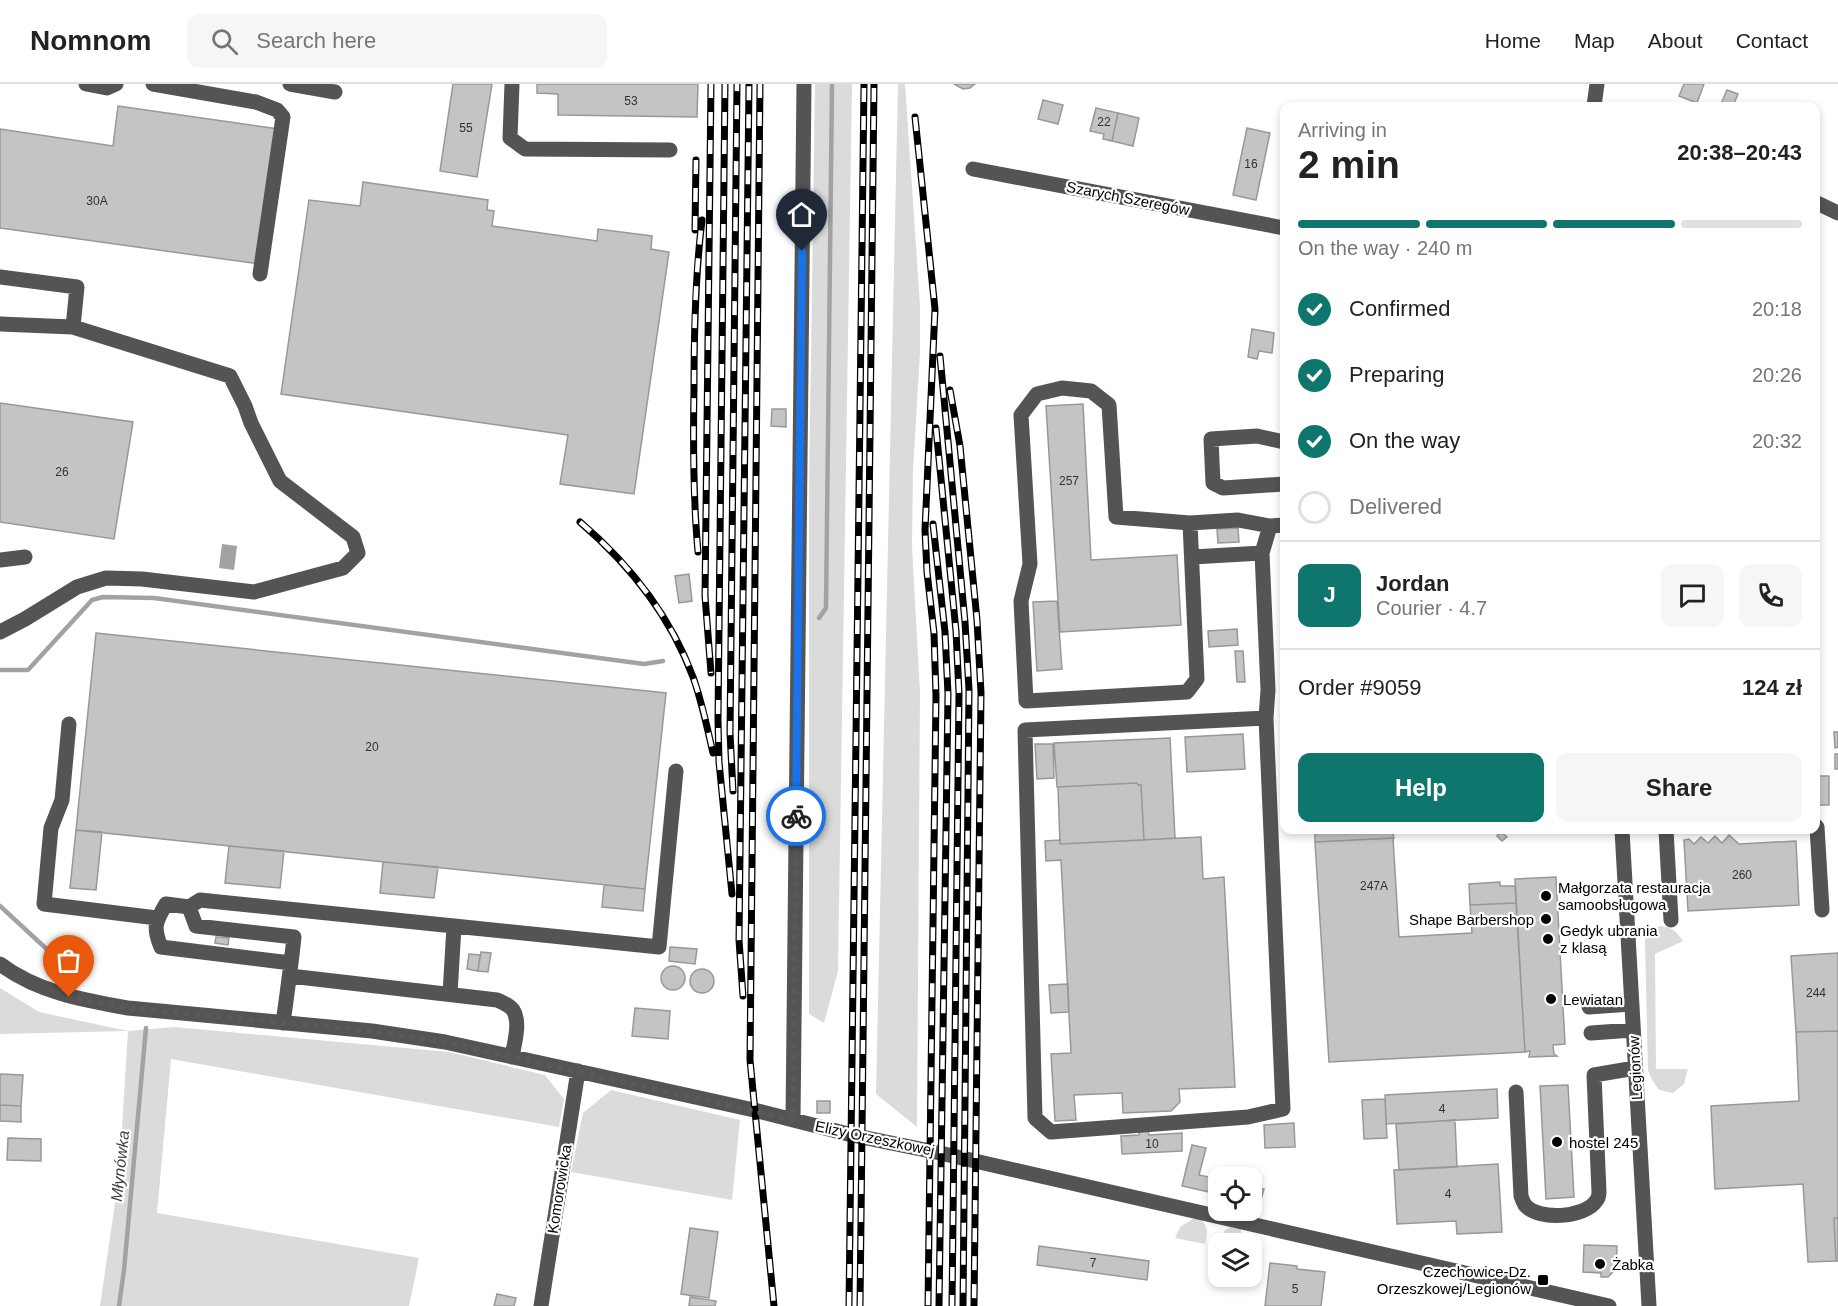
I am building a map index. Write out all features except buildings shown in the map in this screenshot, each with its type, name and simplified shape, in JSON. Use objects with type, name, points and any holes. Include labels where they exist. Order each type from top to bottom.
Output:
[{"type":"street","points":[[86,84],[106,88],[116,84]]},
{"type":"street","points":[[153,84],[256,102],[277,110],[283,117],[260,274]]},
{"type":"street","points":[[290,84],[335,92]]},
{"type":"street","points":[[512,84],[510,138],[525,149],[670,150]]},
{"type":"street","points":[[793,1120],[804,84]]},
{"type":"street","points":[[1595,102],[1597,84]]},
{"type":"street","name":"Szarych Szeregów","points":[[973,169],[1280,227]]},
{"type":"street","points":[[1820,204],[1838,213]]},
{"type":"street","points":[[0,277],[77,287],[73,327]]},
{"type":"street","points":[[0,324],[73,327],[230,376],[280,481],[353,537],[358,553],[343,568],[254,592],[142,579],[105,578],[77,587],[0,632]]},
{"type":"street","points":[[1190,523],[1197,679],[1187,692],[1026,701],[1021,601],[1030,564],[1021,415],[1037,394],[1062,388],[1090,391],[1109,405],[1116,517],[1190,523],[1238,520],[1277,526],[1262,553],[1268,690],[1266,718],[1283,1109],[1248,1117],[1051,1132],[1035,1118],[1025,730],[1266,718]]},
{"type":"street","points":[[1280,441],[1257,436],[1211,439],[1213,483],[1223,488],[1280,484]]},
{"type":"street","points":[[1192,557],[1262,553]]},
{"type":"street","points":[[0,560],[25,557]]},
{"type":"street","points":[[69,724],[62,800],[51,828],[44,904],[157,918]]},
{"type":"street","points":[[512,1057],[516,1018],[512,1009],[497,1000],[161,947],[155,933],[157,918],[166,904],[189,908],[200,900],[658,947],[676,771]]},
{"type":"street","name":"Legionów","points":[[1622,834],[1649,1306]]},
{"type":"street","points":[[1666,834],[1671,920]]},
{"type":"street","points":[[1817,834],[1822,910]]},
{"type":"street","points":[[189,908],[196,926],[294,937],[283,1023]]},
{"type":"street","points":[[450,994],[454,926]]},
{"type":"street","name":"Elizy Orzeszkowej","points":[[0,964],[34,985],[69,997],[128,1008],[372,1031],[445,1042],[1609,1306]]},
{"type":"street","points":[[1589,1007],[1631,1004]]},
{"type":"street","points":[[1591,1033],[1633,1030]]},
{"type":"street","points":[[1516,1092],[1521,1196],[1526,1206],[1544,1215],[1569,1214],[1591,1206],[1597,1200],[1599,1192],[1594,1076],[1635,1068]]},
{"type":"street","name":"Komorowicka","points":[[544,1305],[578,1071]]},
{"type":"shaded area","points":[[815,84],[852,84],[838,971],[824,1023],[809,1014],[809,490]]},
{"type":"shaded area","points":[[898,84],[905,84],[920,305],[912,546],[920,692],[917,1127],[876,1094]]},
{"type":"shaded area","points":[[222,544],[237,546],[234,570],[219,568]]},
{"type":"shaded area","points":[[1660,926],[1673,930],[1683,941],[1655,954],[1656,1069],[1688,1069],[1684,1084],[1673,1093],[1659,1090],[1648,1070],[1645,941],[1647,931]]},
{"type":"shaded area","points":[[0,988],[39,1012],[128,1031],[0,1034]]},
{"type":"shaded area","points":[[174,1027],[449,1052],[545,1075],[564,1099],[559,1127],[171,1059],[157,1213],[419,1258],[409,1306],[100,1306],[119,1176],[128,1031]]},
{"type":"shaded area","points":[[611,1090],[740,1120],[732,1200],[571,1172],[583,1113]]},
{"type":"shaded area","points":[[1193,1219],[1200,1219],[1205,1224],[1207,1234],[1205,1244],[1175,1238],[1180,1227]]},
{"type":"shaded area","points":[[1230,1227],[1241,1229],[1241,1233],[1223,1233]]},
{"type":"waterway","points":[[819,618],[826,608],[832,84]]},
{"type":"waterway","points":[[0,670],[28,670],[92,600],[103,597],[154,598],[644,664],[663,661]]},
{"type":"waterway","name":"Młynówka","points":[[0,906],[52,954],[65,971]]},
{"type":"waterway","name":"Młynówka","points":[[119,1306],[146,1028]]},
{"type":"railway","points":[[711,84],[705,596],[711,673]]},
{"type":"railway","points":[[725,84],[718,720],[719,762],[732,894]]},
{"type":"railway","points":[[733,791],[730,733],[737,84]]},
{"type":"railway","points":[[743,996],[739,940],[749,84]]},
{"type":"railway","points":[[760,84],[750,1060],[774,1306]]},
{"type":"railway","points":[[849,1306],[864,84]]},
{"type":"railway","points":[[860,1306],[874,84]]},
{"type":"railway","points":[[915,117],[935,309],[925,530],[934,633],[936,696],[928,1306]]},
{"type":"railway","points":[[695,230],[696,160]]},
{"type":"railway","points":[[698,552],[694,470],[694,346],[696,283],[702,220]]},
{"type":"railway","points":[[940,356],[965,622],[969,690],[963,1306]]},
{"type":"railway","points":[[950,390],[960,446],[977,620],[981,693],[974,1306]]},
{"type":"railway","points":[[936,428],[956,631],[959,693],[952,1306]]},
{"type":"railway","points":[[580,522],[631,573],[673,633],[693,677],[713,753]]},
{"type":"railway","points":[[933,524],[945,632],[948,694],[939,1306]]},
{"type":"way so far","points":[[69,997],[128,1008],[372,1031],[445,1042],[793,1120],[796,816]]},
{"type":"place","name":"Małgorzata restauracja samoobsługowa","points":[[1546,896]]},
{"type":"place","name":"Shape Barbershop","points":[[1546,919]]},
{"type":"place","name":"Gedyk ubrania z klasą","points":[[1548,939]]},
{"type":"place","name":"Lewiatan","points":[[1551,999]]},
{"type":"place","name":"hostel 245","points":[[1557,1142]]},
{"type":"place","name":"Żabka","points":[[1600,1264]]},
{"type":"place","name":"Czechowice-Dz. Orzeszkowej/Legionów","points":[[1543,1280]]},
{"type":"route","points":[[796,816],[802,251]]}]
